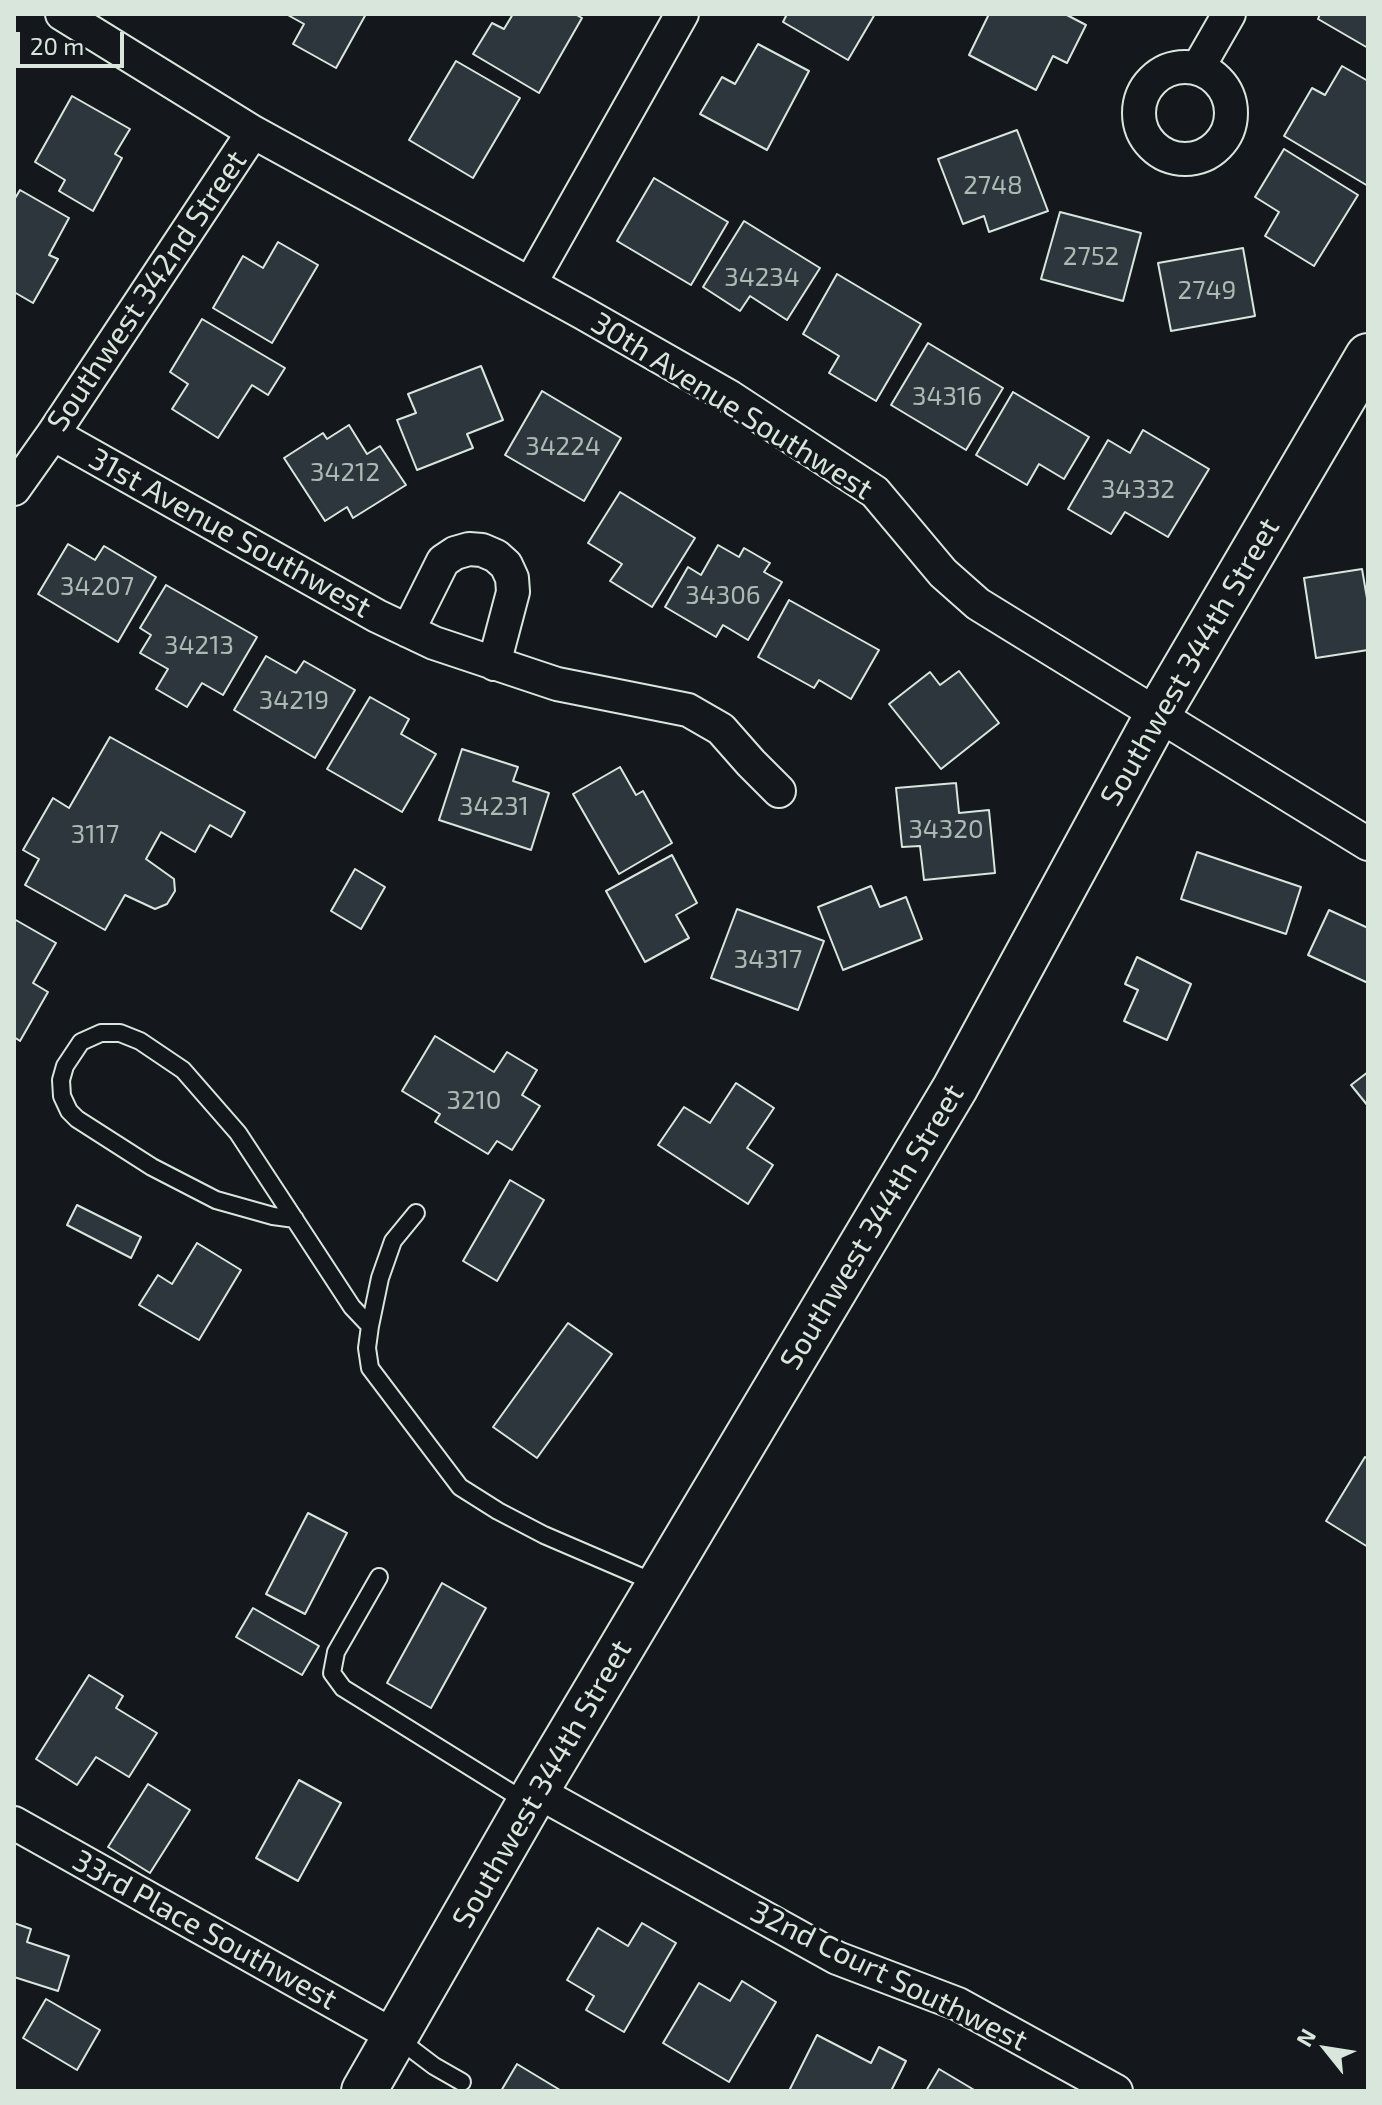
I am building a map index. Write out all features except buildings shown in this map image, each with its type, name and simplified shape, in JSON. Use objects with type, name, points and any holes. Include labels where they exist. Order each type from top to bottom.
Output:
[{"type":"street","name":"30th Avenue Southwest","points":[[62,14],[253,132],[730,397],[875,492],[943,573],[978,604],[1368,844]]},
{"type":"street","points":[[530,284],[682,14]]},
{"type":"street","points":[[1198,68],[1229,14]]},
{"type":"street","name":"Southwest 342nd Street","points":[[14,489],[253,132]]},
{"type":"street","name":"Southwest 344th Street","points":[[364,2091],[532,1797],[955,1088],[1158,714],[1368,356]]},
{"type":"street","name":"31st Avenue Southwest","points":[[53,434],[377,616],[434,643],[557,684],[688,710],[721,729],[779,791]]},
{"type":"street","name":"31st Avenue Southwest","points":[[408,631],[443,561],[469,549],[482,550],[506,565],[512,578],[513,592],[494,664]]},
{"type":"street","name":"32nd Court Southwest","points":[[532,1797],[837,1958],[958,2004],[1116,2091]]},
{"type":"street","name":"33rd Place Southwest","points":[[14,1823],[396,2037]]},
{"type":"lane","points":[[295,1219],[216,1200],[152,1167],[77,1119],[62,1096],[61,1080],[65,1066],[81,1042],[101,1033],[120,1033],[140,1041],[183,1070],[238,1133],[295,1219],[352,1307],[370,1326]]},
{"type":"lane","points":[[416,1213],[393,1241],[387,1255],[370,1326],[367,1348],[370,1368],[460,1487],[544,1535],[659,1584]]},
{"type":"lane","points":[[379,1577],[336,1652],[332,1673],[343,1688],[532,1797]]},
{"type":"lane","points":[[396,2037],[434,2066],[462,2082]]}]
